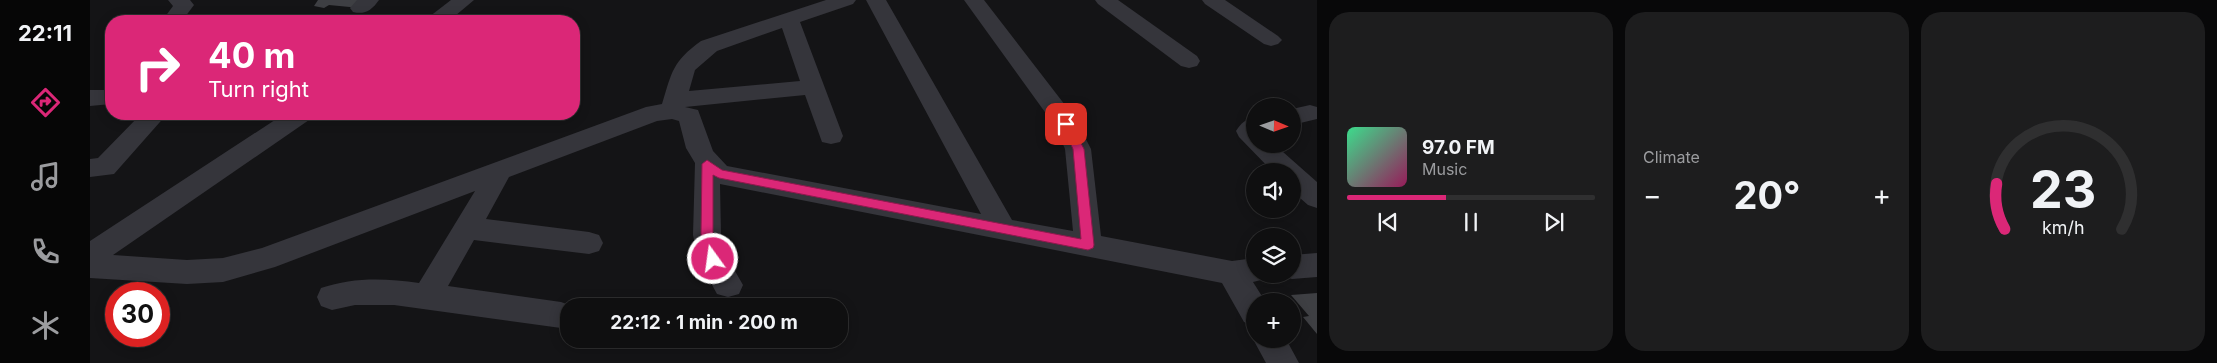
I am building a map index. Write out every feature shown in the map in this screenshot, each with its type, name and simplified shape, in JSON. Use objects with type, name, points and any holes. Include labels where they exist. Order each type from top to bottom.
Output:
[{"type":"street","points":[[176,15],[184,5],[178,0]]},
{"type":"street","points":[[444,15],[464,0]]},
{"type":"street","points":[[673,105],[684,68],[695,56],[709,46],[846,0]]},
{"type":"street","points":[[876,0],[1004,228]]},
{"type":"street","points":[[974,0],[1066,124],[1078,149],[1088,245]]},
{"type":"street","points":[[1105,0],[1189,61]]},
{"type":"street","points":[[1212,0],[1271,40]]},
{"type":"street","points":[[789,19],[830,136]]},
{"type":"street","points":[[90,266],[187,272],[223,270],[265,259],[673,105],[813,87]]},
{"type":"street","points":[[673,105],[690,116],[700,153],[707,164],[719,174],[1088,245],[1244,271],[1250,293]]},
{"type":"street","points":[[90,168],[105,168],[149,120]]},
{"type":"street","points":[[90,256],[291,120]]},
{"type":"street","points":[[1269,153],[1279,163]]},
{"type":"street","points":[[707,164],[707,234],[713,259],[728,284]]},
{"type":"street","points":[[426,297],[500,171]]},
{"type":"street","points":[[1301,183],[1317,198]]},
{"type":"street","points":[[467,228],[589,243]]},
{"type":"street","points":[[1301,266],[1317,265]]},
{"type":"street","points":[[332,297],[355,292],[394,292],[560,315]]},
{"type":"street","points":[[1274,348],[1283,363]]},
{"type":"building","points":[[318,0],[367,0],[360,8],[329,5],[324,8],[314,6]]},
{"type":"building","points":[[1317,293],[1317,334],[1303,317],[1309,316],[1301,307],[1301,294]]},
{"type":"route","points":[[713,259],[707,234],[707,164],[719,174],[1088,245],[1078,149],[1066,124]]}]
